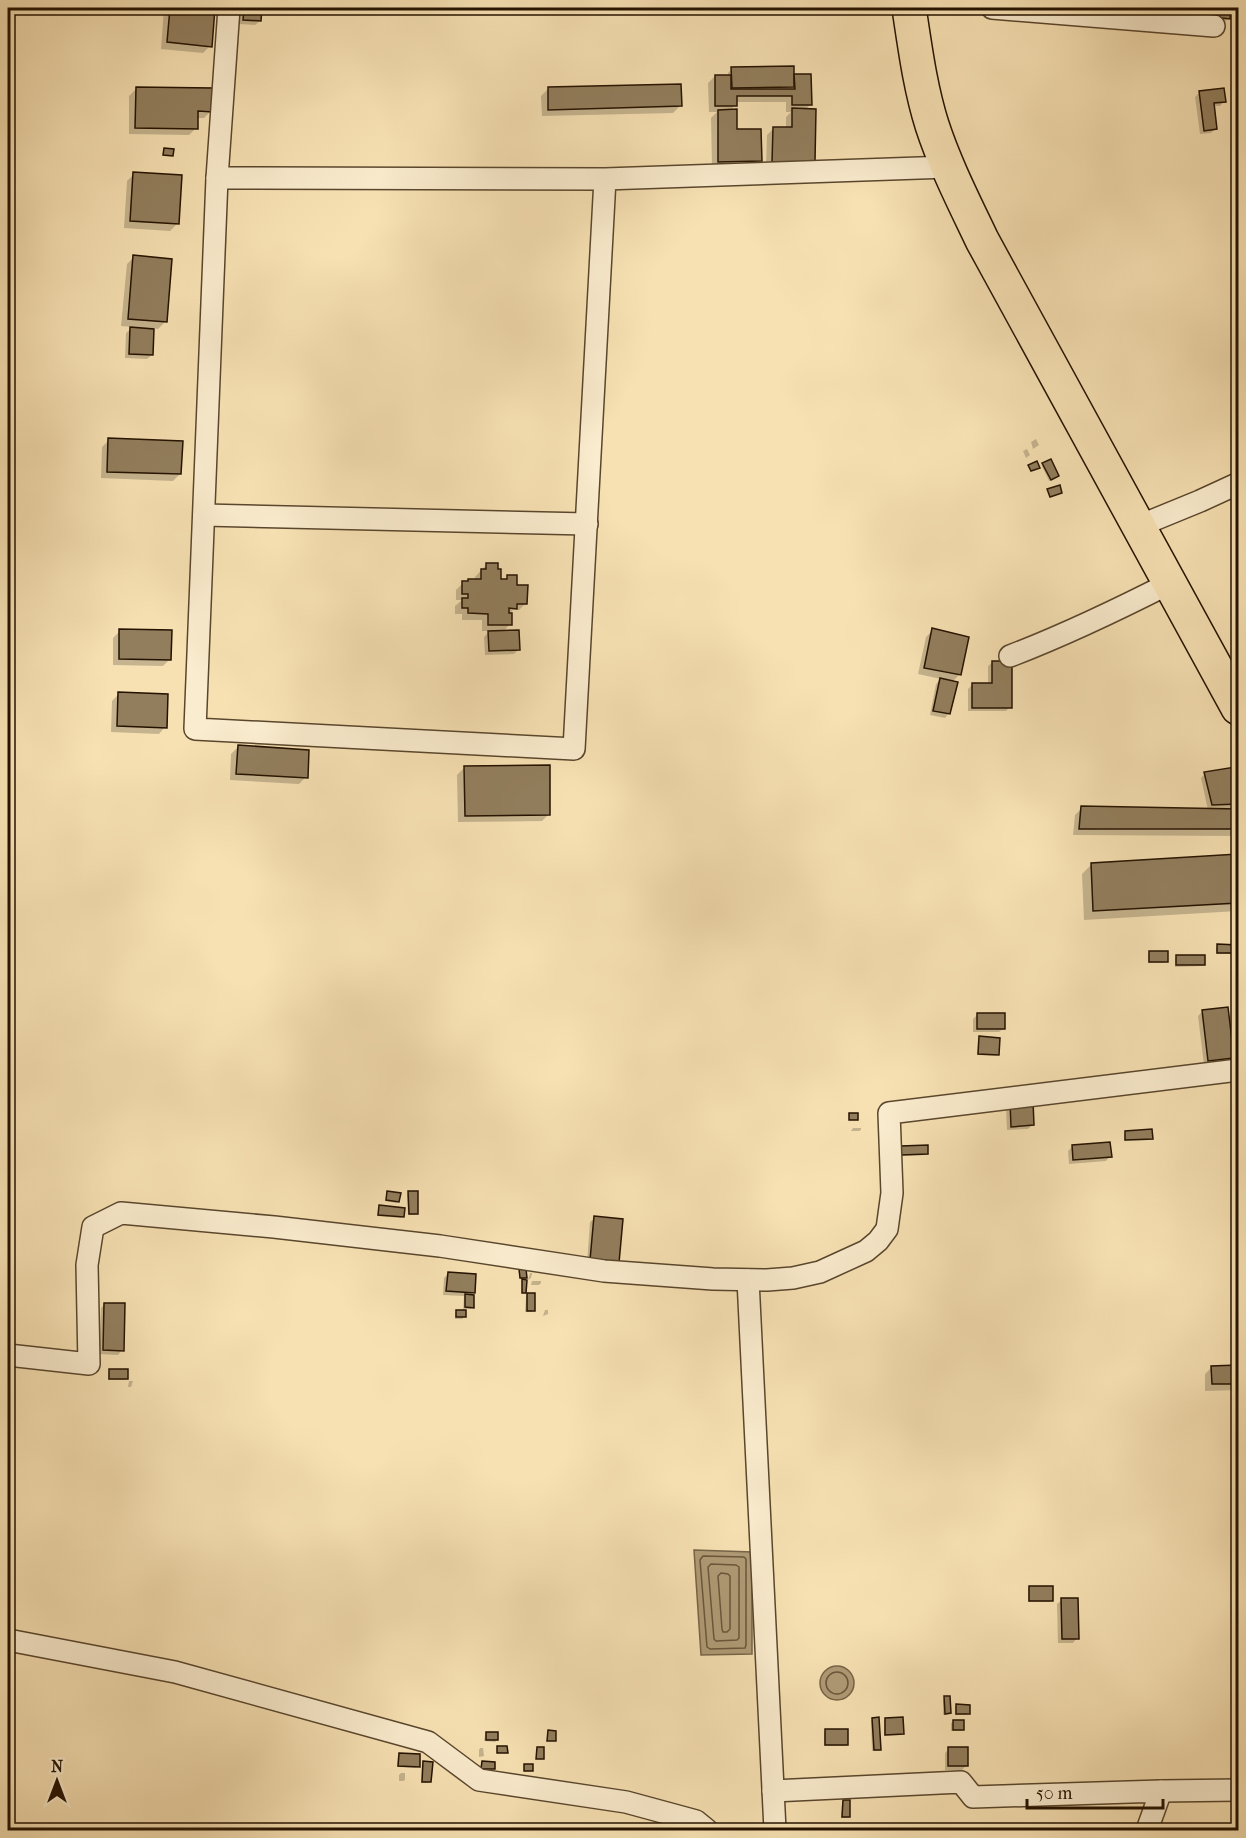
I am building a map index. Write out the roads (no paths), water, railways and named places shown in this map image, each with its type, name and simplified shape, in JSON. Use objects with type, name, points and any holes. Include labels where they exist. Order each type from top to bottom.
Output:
[{"type":"highway","points":[[909,8],[923,91],[932,126],[948,167],[982,240],[1239,708]]},
{"type":"street","points":[[229,8],[217,178],[195,729],[574,749],[605,179]]},
{"type":"street","points":[[992,8],[1214,26]]},
{"type":"street","points":[[217,178],[605,179],[948,167]]},
{"type":"street","points":[[1139,526],[1237,484],[1239,486]]},
{"type":"street","points":[[204,515],[587,524]]},
{"type":"street","points":[[1010,656],[1123,607],[1170,583]]},
{"type":"street","points":[[8,1355],[89,1364],[87,1265],[93,1227],[121,1213],[440,1245],[604,1271],[712,1279],[793,1278],[820,1272],[866,1251],[878,1241],[887,1228],[891,1201],[890,1113],[1239,1070]]},
{"type":"street","points":[[748,1280],[775,1830]]},
{"type":"street","points":[[8,1640],[176,1672],[428,1743],[479,1780],[626,1802],[696,1821],[707,1830]]},
{"type":"street","points":[[773,1791],[961,1782],[973,1797],[1239,1790]]},
{"type":"street","points":[[1147,1830],[1161,1791]]},
{"type":"water","points":[[694,1550],[752,1552],[752,1654],[701,1655]]},
{"type":"water","points":[[837,1666],[849,1671],[854,1683],[849,1695],[837,1700],[825,1695],[820,1683],[825,1671]]}]
